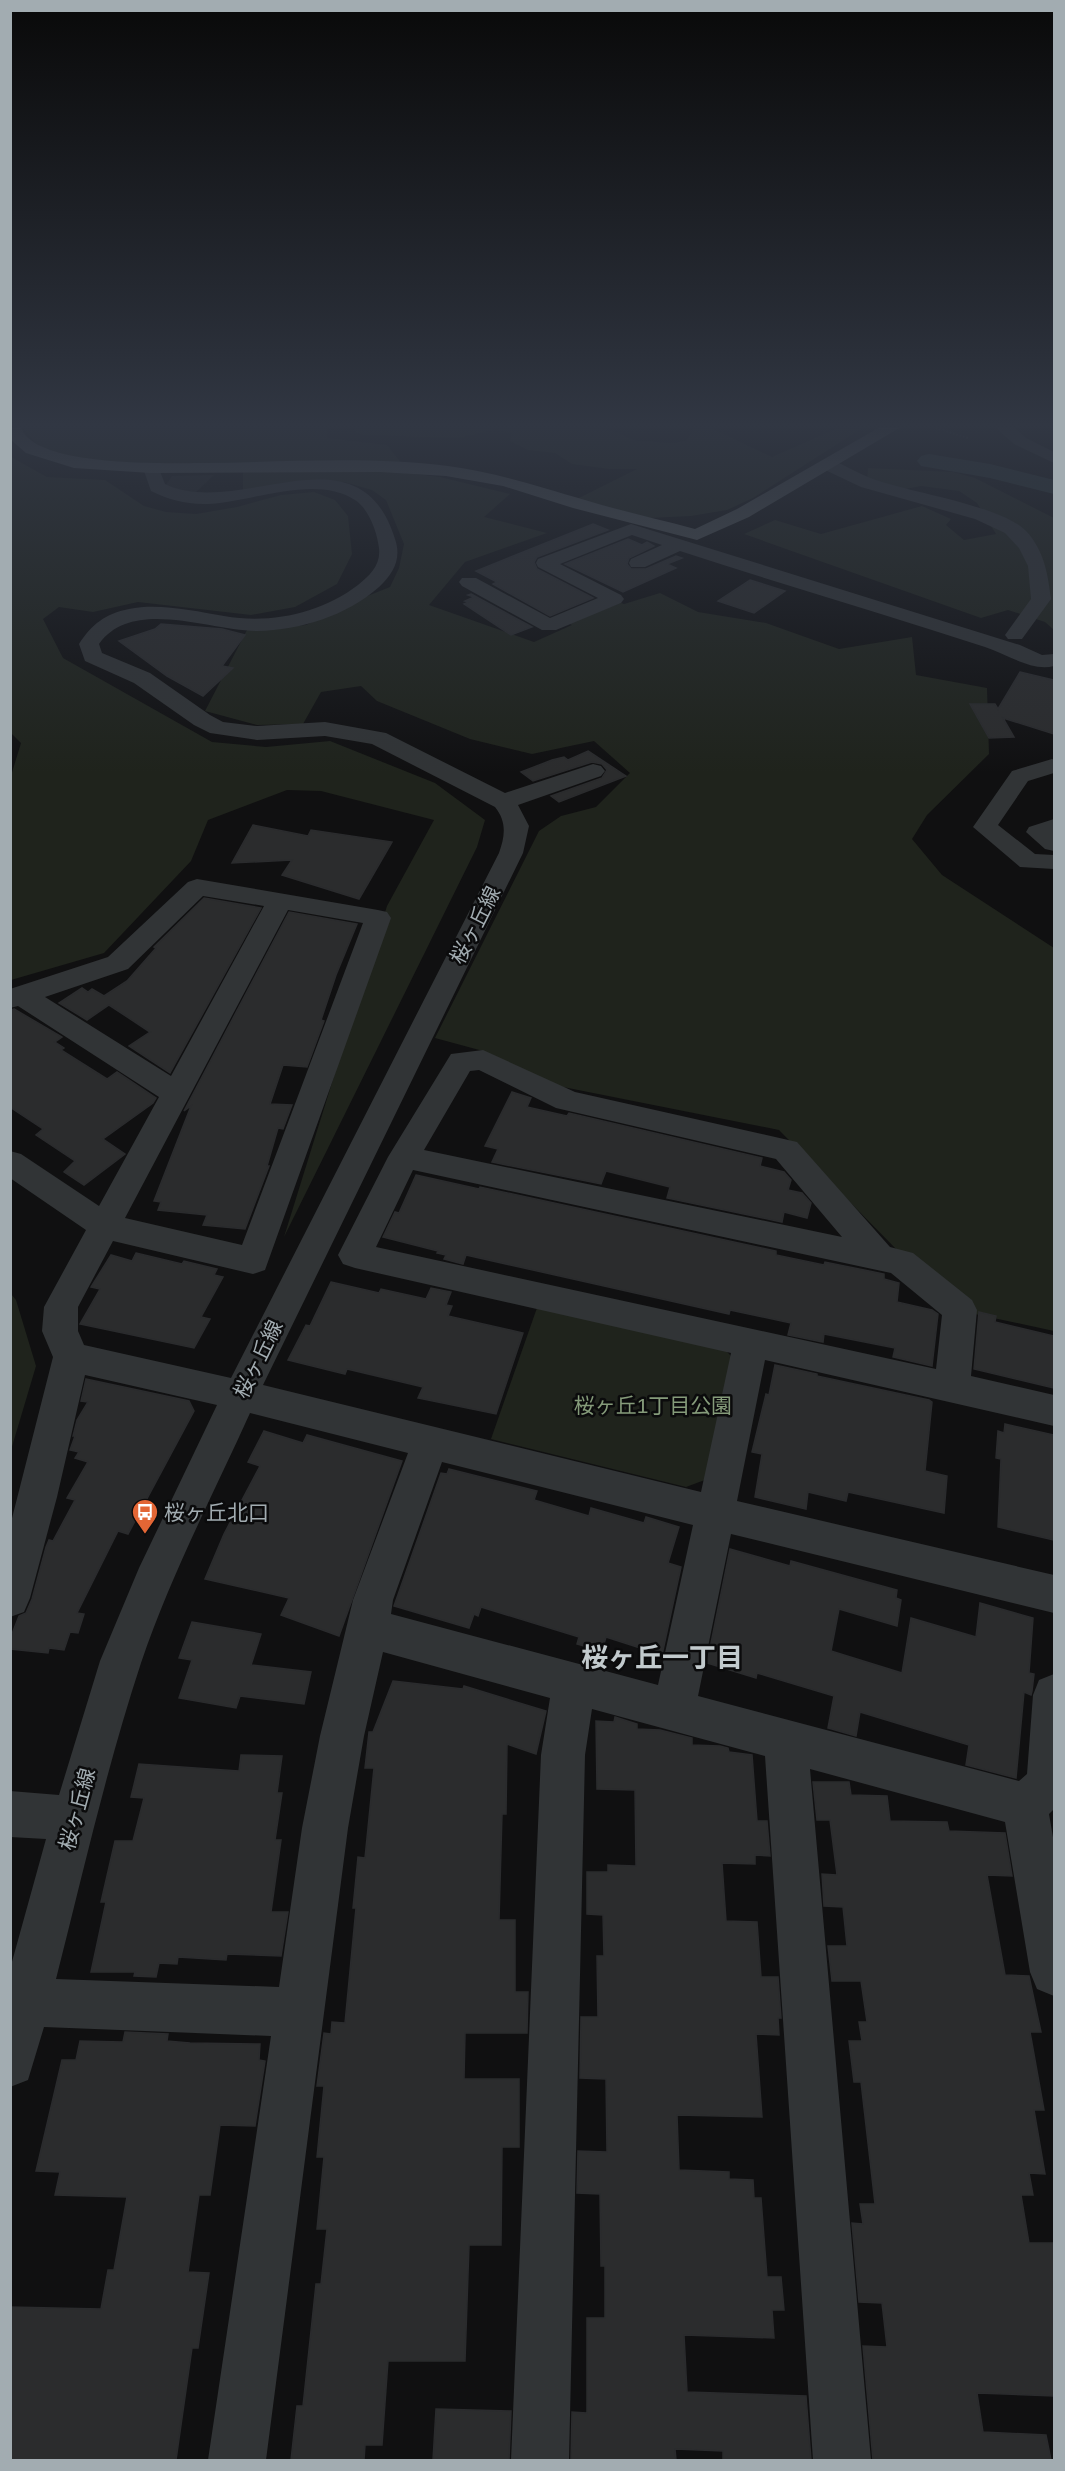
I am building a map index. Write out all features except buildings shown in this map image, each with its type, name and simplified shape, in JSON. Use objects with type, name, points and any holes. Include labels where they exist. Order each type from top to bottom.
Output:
[{"type":"street","points":[[388,542],[389,560],[383,573],[362,592],[318,614],[291,621],[258,624],[225,622],[166,612],[127,617],[103,627],[93,635],[89,644],[92,657],[142,678],[202,720],[218,728],[257,733],[326,729],[378,738],[503,802],[592,771]]},
{"type":"street","points":[[469,582],[549,626],[614,599],[545,563],[597,542]]},
{"type":"street","points":[[669,542],[868,602],[1013,649],[1040,661],[1054,660]]},
{"type":"street","points":[[722,542],[1054,646]]},
{"type":"street","points":[[1015,635],[1041,599],[1037,566],[1024,542]]},
{"type":"street","points":[[638,563],[677,545]]},
{"type":"street","points":[[1053,756],[1020,776],[985,827],[1029,862],[1054,862]]},
{"type":"street","name":"桜ヶ丘線","points":[[10,2062],[94,1746],[125,1651],[153,1581],[240,1395],[511,853],[518,828],[514,814],[503,802]]},
{"type":"street","points":[[1054,826],[1038,832],[1054,844]]},
{"type":"street","points":[[10,1162],[104,1226],[253,1261],[378,918],[197,887],[118,963],[16,997]]},
{"type":"street","points":[[10,1598],[38,1497],[71,1358],[60,1331],[61,1307],[280,901]]},
{"type":"street","points":[[16,997],[176,1093]]},
{"type":"street","points":[[879,1257],[786,1150],[567,1101],[483,1060],[461,1061],[404,1157],[355,1255],[1054,1410]]},
{"type":"street","points":[[404,1157],[901,1262],[960,1310],[952,1387]]},
{"type":"street","points":[[675,1710],[751,1343]]},
{"type":"street","points":[[71,1358],[240,1395],[1054,1594]]},
{"type":"street","points":[[237,2460],[325,1828],[342,1736],[373,1600],[431,1441]]},
{"type":"street","points":[[368,1628],[1025,1805]]},
{"type":"street","points":[[540,2460],[562,1755],[574,1683]]},
{"type":"street","points":[[1025,1805],[1049,1785],[1054,1695]]},
{"type":"street","points":[[786,1740],[842,2460]]},
{"type":"street","points":[[1025,1805],[1054,1972]]},
{"type":"street","points":[[10,1814],[74,1818]]},
{"type":"street","points":[[26,2002],[299,2012]]},
{"type":"green space","points":[[11,542],[351,542],[352,554],[337,584],[295,607],[251,615],[138,602],[93,612],[59,607],[43,619],[63,658],[212,742],[266,747],[330,741],[435,783],[485,820],[477,847],[284,1237],[387,906],[434,820],[321,791],[287,790],[208,820],[191,861],[104,953],[11,980],[10,779],[21,743],[11,733]]},
{"type":"green space","points":[[403,542],[521,542],[465,562],[429,605],[534,642],[572,625],[568,623],[621,603],[660,593],[698,612],[766,623],[839,649],[912,637],[916,675],[987,688],[989,754],[927,815],[912,839],[942,875],[1054,948],[1054,1331],[956,1310],[779,1130],[553,1085],[483,1051],[435,1038],[539,831],[561,816],[596,807],[630,773],[594,741],[532,754],[470,739],[377,701],[361,686],[321,692],[303,724],[257,725],[205,711],[247,630],[306,625],[390,587],[399,568]]},
{"type":"green space","points":[[767,542],[1054,542],[1054,630],[1045,622],[1008,610],[981,618]]},
{"type":"green space","points":[[11,1294],[16,1300],[36,1366],[11,1450]]},
{"type":"green space","name":"桜ヶ丘1丁目公園","points":[[538,1305],[723,1347],[736,1362],[710,1478],[686,1487],[491,1439]]},
{"type":"place","name":"桜ヶ丘北口","points":[[145,1535]]},
{"type":"district","name":"桜ヶ丘一丁目","points":[[662,1658]]}]
